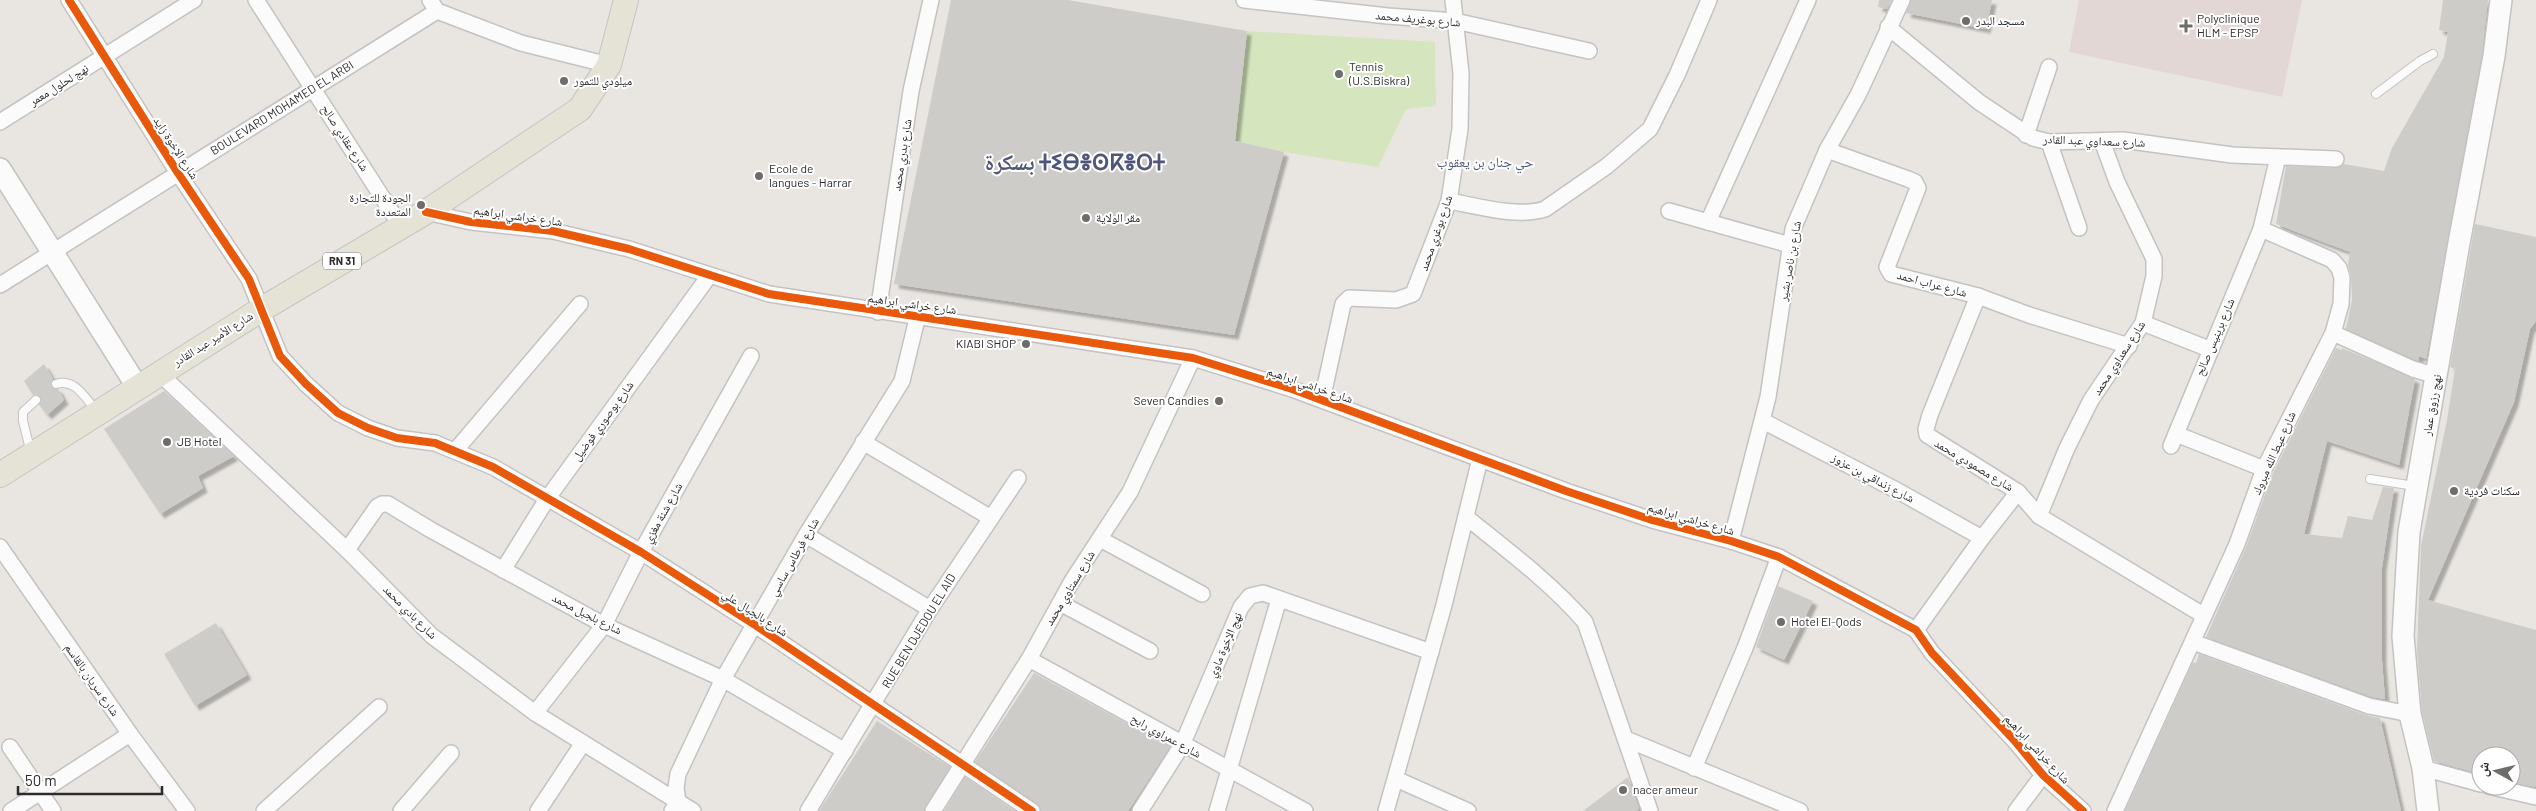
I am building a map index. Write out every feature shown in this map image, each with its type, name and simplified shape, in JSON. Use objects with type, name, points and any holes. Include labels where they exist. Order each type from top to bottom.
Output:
[{"type":"main road","name":"شارع الأمير عبد القادر","points":[[0,475],[262,309],[426,212],[580,109],[609,64],[626,0]]},
{"type":"main road","name":"نهج رزوق عمار","points":[[2428,811],[2423,768],[2410,714],[2403,636],[2409,532],[2459,243],[2494,56],[2501,0]]},
{"type":"main road","points":[[0,169],[138,388]]},
{"type":"street","name":"شارع الإخوة زايد","points":[[69,0],[178,174],[249,279],[280,356],[306,384],[338,413],[368,428],[397,438],[435,443],[455,451]]},
{"type":"street","name":"نهج لحلول معمر","points":[[0,122],[194,0]]},
{"type":"street","name":"شارع عقادي صالح","points":[[256,0],[400,226]]},
{"type":"street","name":"شارع بدري محمد","points":[[878,312],[911,91],[931,0]]},
{"type":"street","name":"شارع بوغريف محمد","points":[[1244,0],[1388,16],[1455,21],[1590,51]]},
{"type":"street","name":"شارع بوغري محمد","points":[[1322,400],[1344,304],[1349,298],[1396,300],[1413,294],[1449,202],[1460,129],[1461,73],[1453,0]]},
{"type":"street","points":[[1449,202],[1518,212],[1537,212],[1545,209],[1607,166],[1650,129],[1677,75],[1709,0]]},
{"type":"street","points":[[1708,222],[1808,0]]},
{"type":"street","name":"شارع بن ناصر بشير","points":[[1731,541],[1763,421],[1788,288],[1790,245],[1793,229],[1827,150],[1858,95],[1902,0]]},
{"type":"street","name":"BOULEVARD MOHAMED EL ARBI","points":[[0,285],[313,89],[433,6]]},
{"type":"street","points":[[433,6],[521,43],[609,64]]},
{"type":"street","name":"شارع سعداوي عبد القادر","points":[[1888,27],[1979,102],[2026,135],[2049,142],[2123,140],[2195,151],[2336,159]]},
{"type":"street","points":[[2026,135],[2049,67]]},
{"type":"street","name":"شارع سعداوي محمد","points":[[2039,516],[2067,448],[2091,400],[2143,323],[2154,276],[2154,259],[2117,182],[2102,141]]},
{"type":"street","points":[[2049,142],[2079,228]]},
{"type":"street","name":"شارع عراب احمد","points":[[1827,150],[1915,182],[1918,188],[1895,244],[1887,267],[1888,271],[1910,279],[1978,296],[2029,315],[2129,346]]},
{"type":"street","points":[[2261,229],[2278,157]]},
{"type":"street","points":[[1669,211],[1790,245]]},
{"type":"street","name":"شارع خراشي ابراهيم","points":[[426,212],[471,222],[553,232],[629,249],[770,294],[878,312],[918,316],[1193,358],[1322,400],[1652,520],[1731,541],[1779,557],[1916,630],[1932,653],[2014,740],[2043,775],[2083,811]]},
{"type":"street","name":"شارع عيط الله مبروك","points":[[2114,811],[2193,642],[2202,615],[2237,544],[2264,469],[2333,333],[2341,304],[2342,278],[2339,268],[2332,260],[2261,229]]},
{"type":"street","name":"شارع برينيس صالح","points":[[2261,229],[2209,349],[2173,440],[2264,469]]},
{"type":"street","name":"شارع بوصوري فوضيل","points":[[503,570],[547,499],[709,276]]},
{"type":"street","name":"شارع مصمودي محمد","points":[[1978,296],[1930,415],[1927,435],[2018,492],[2039,516],[2202,615]]},
{"type":"street","points":[[455,451],[580,304]]},
{"type":"street","name":"شارع فرطاس ساسي","points":[[675,806],[678,774],[723,679],[806,535],[902,381],[918,316]]},
{"type":"street","points":[[2143,323],[2209,349]]},
{"type":"street","points":[[2333,333],[2413,369],[2437,376]]},
{"type":"street","name":"شارع شنة مغزي","points":[[535,713],[604,625],[641,552],[751,356]]},
{"type":"street","name":"شارع سمتاوي محمد","points":[[933,811],[1029,659],[1060,603],[1130,492],[1193,358]]},
{"type":"street","name":"شارع بادي محمد","points":[[159,373],[347,550],[432,636],[535,713],[583,743],[675,806],[693,811]]},
{"type":"street","name":"شارع زنداقي بن عزوز","points":[[1763,421],[1898,491],[1982,538]]},
{"type":"street","points":[[863,442],[991,518]]},
{"type":"street","name":"شارع بالجبال علي","points":[[455,451],[494,466],[547,499],[641,552],[755,625],[1032,811]]},
{"type":"street","points":[[1386,811],[1480,459]]},
{"type":"street","name":"RUE BEN DJEDOU EL AID","points":[[808,811],[930,609],[1018,478]]},
{"type":"street","points":[[1916,630],[1982,538],[2018,492]]},
{"type":"street","name":"شارع بلجبل محمد","points":[[347,550],[378,507],[382,504],[388,504],[604,625],[723,679],[844,750]]},
{"type":"street","points":[[1466,517],[1540,577],[1585,622],[1650,811]]},
{"type":"street","points":[[806,535],[930,609]]},
{"type":"street","points":[[1100,539],[1202,594]]},
{"type":"street","name":"شارع سريان بالقاسم","points":[[0,547],[130,734],[187,811]]},
{"type":"street","points":[[1694,768],[1745,648],[1779,557]]},
{"type":"street","name":"نهج الإخوة ماوي","points":[[1140,811],[1182,744],[1245,600],[1257,594],[1279,599],[1430,652]]},
{"type":"street","points":[[1217,811],[1279,599]]},
{"type":"street","points":[[1060,603],[1150,651]]},
{"type":"street","points":[[2193,642],[2369,706],[2410,714]]},
{"type":"street","name":"شارع عمراوي رابح","points":[[1029,659],[1305,811]]},
{"type":"street","points":[[264,811],[379,707]]},
{"type":"street","points":[[11,811],[130,734]]},
{"type":"street","points":[[1626,739],[1800,811]]},
{"type":"street","points":[[538,811],[583,743]]},
{"type":"street","points":[[10,747],[53,811]]},
{"type":"street","points":[[401,811],[451,753]]},
{"type":"street","points":[[2423,768],[2471,781]]},
{"type":"street","points":[[2016,811],[2043,775]]},
{"type":"street","points":[[1396,779],[1468,811]]},
{"type":"street","points":[[2521,794],[2536,798]]},
{"type":"lane","points":[[2376,94],[2432,54]]},
{"type":"lane","points":[[56,384],[64,381],[73,384],[98,413]]},
{"type":"lane","points":[[32,454],[23,421],[24,412],[36,400]]},
{"type":"lane","points":[[2370,479],[2417,486]]},
{"type":"shaded area","name":"Polyclinique HLM - EPSP","points":[[2079,0],[2302,0],[2282,97],[2069,52]]},
{"type":"green space","name":"Tennis (U.S.Biskra)","points":[[1247,31],[1435,42],[1436,106],[1406,109],[1378,167],[1284,152],[1235,141]]},
{"type":"building","name":"مقر الولاية","points":[[951,0],[1068,0],[1247,31],[1235,141],[1284,152],[1234,335],[894,284]]},
{"type":"building","points":[[1879,0],[1892,0],[1887,9],[1878,7]]},
{"type":"building","name":"مسجد البدر","points":[[1911,0],[1992,0],[1986,29],[1906,13]]},
{"type":"building","points":[[2443,0],[2488,0],[2482,54],[2426,359],[2419,356],[2418,361],[2346,329],[2352,300],[2351,276],[2348,265],[2350,252],[2276,224],[2286,166],[2336,168],[2344,164],[2384,171],[2392,148],[2444,57],[2448,32],[2439,30]]},
{"type":"building","name":"سكنات فردية","points":[[2475,224],[2536,237],[2536,321],[2530,329],[2514,402],[2428,600],[2536,630],[2536,787],[2521,784],[2521,746],[2471,746],[2471,771],[2434,761],[2422,712],[2417,651],[2421,546],[2447,420],[2455,369],[2450,367]]},
{"type":"building","points":[[2336,348],[2342,350],[2342,348],[2415,379],[2399,465],[2327,441],[2304,534],[2342,538],[2348,516],[2372,520],[2383,487],[2394,488],[2382,567],[2382,661],[2385,699],[2372,697],[2206,637],[2246,547],[2273,473]]},
{"type":"building","points":[[44,364],[53,379],[51,387],[58,389],[64,400],[47,415],[39,405],[40,397],[33,395],[24,381]]},
{"type":"building","name":"JB Hotel","points":[[164,391],[234,456],[198,476],[203,488],[160,514],[104,429]]},
{"type":"building","name":"Hotel El-Qods","points":[[1778,586],[1813,601],[1784,660],[1756,647]]},
{"type":"building","points":[[216,623],[247,675],[195,706],[164,654]]},
{"type":"building","points":[[2199,654],[2366,715],[2380,718],[2401,811],[2125,811],[2193,662],[2196,663]]},
{"type":"building","points":[[1034,673],[1170,747],[1128,811],[1041,811],[1037,803],[975,762]]},
{"type":"building","points":[[877,721],[950,767],[924,811],[819,811]]},
{"type":"building","points":[[965,777],[1015,811],[944,811]]},
{"type":"building","name":"nacer ameur","points":[[1628,777],[1639,809],[1636,811],[1583,811]]},
{"type":"cycle path","points":[[69,0],[178,173],[249,279],[280,356],[306,384],[338,413],[368,428],[397,438],[435,443],[493,467],[641,552],[755,625],[1032,811]]},
{"type":"cycle path","points":[[426,212],[471,222],[553,231],[629,249],[769,294],[1193,358],[1292,389],[1566,491],[1652,520],[1731,541],[1779,557],[1916,630],[1932,653],[2014,740],[2043,775],[2083,811]]},
{"type":"place","name":"مسجد البدر","points":[[1966,21]]},
{"type":"place","name":"Polyclinique HLM - EPSP","points":[[2186,26]]},
{"type":"place","name":"Tennis (U.S.Biskra)","points":[[1339,74]]},
{"type":"place","name":"ميلودي للتمور","points":[[564,81]]},
{"type":"place","name":"Ecole de langues - Harrar","points":[[759,176]]},
{"type":"place","name":"الجودة للتجارة المتعددة","points":[[421,205]]},
{"type":"place","name":"مقر الولاية","points":[[1086,218]]},
{"type":"place","name":"KIABI SHOP","points":[[1026,344]]},
{"type":"place","name":"Seven Candies","points":[[1219,401]]},
{"type":"place","name":"JB Hotel","points":[[167,442]]},
{"type":"place","name":"سكنات فردية","points":[[2454,491]]},
{"type":"place","name":"Hotel El-Qods","points":[[1781,622]]},
{"type":"place","name":"nacer ameur","points":[[1623,790]]},
{"type":"district","name":"بسكرة ⵜⵉⴱⴻⵙⴽⴻⵔⵜ","points":[[1075,162]]},
{"type":"district","name":"حي جنان بن يعقوب","points":[[1485,162]]}]
